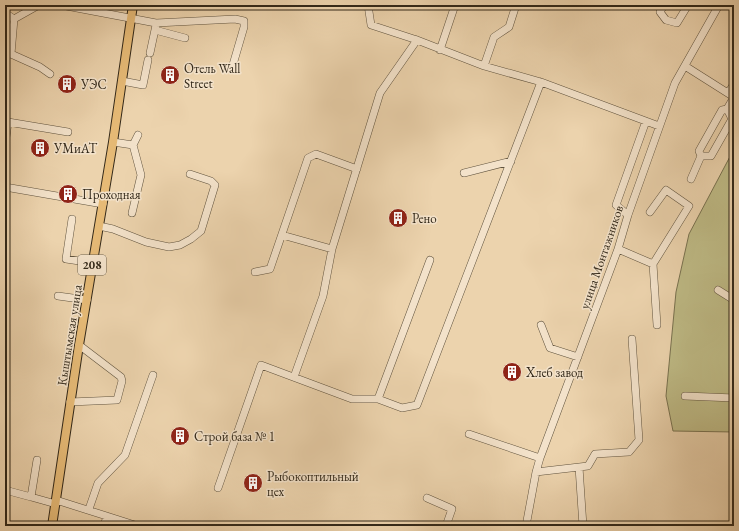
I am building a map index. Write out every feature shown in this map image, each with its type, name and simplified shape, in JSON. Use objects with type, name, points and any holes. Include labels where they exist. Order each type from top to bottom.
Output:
[{"type":"main road","name":"Кыштымская улица","points":[[52,526],[79,345],[113,142],[133,5]]},
{"type":"street","points":[[14,19],[39,5]]},
{"type":"street","points":[[61,5],[131,18],[185,38]]},
{"type":"street","points":[[368,5],[371,25],[417,40],[484,66],[541,82],[659,126]]},
{"type":"street","points":[[440,50],[455,5]]},
{"type":"street","points":[[484,66],[494,37],[509,27],[516,5]]},
{"type":"street","points":[[664,5],[660,12],[666,20],[677,23],[688,5]]},
{"type":"street","name":"улица Монтажников","points":[[526,526],[540,458],[618,249],[628,215],[675,82],[719,5]]},
{"type":"street","points":[[5,13],[14,19]]},
{"type":"street","points":[[14,19],[8,55],[40,67],[50,74]]},
{"type":"street","points":[[156,27],[235,19],[244,21],[244,27],[232,68]]},
{"type":"street","points":[[122,81],[143,85],[156,27]]},
{"type":"street","points":[[294,377],[323,296],[332,249],[380,93],[417,40]]},
{"type":"street","points":[[685,66],[732,96]]},
{"type":"street","points":[[218,488],[260,365],[352,399],[378,399],[402,408],[416,405],[541,82]]},
{"type":"street","points":[[701,156],[711,156],[732,119],[727,109],[732,96],[734,84]]},
{"type":"street","points":[[691,178],[701,156],[699,151],[722,110],[727,109]]},
{"type":"street","points":[[5,145],[8,122],[68,132]]},
{"type":"street","points":[[628,215],[616,205],[646,122]]},
{"type":"street","points":[[132,213],[141,175],[133,145],[138,135]]},
{"type":"street","points":[[113,142],[133,145]]},
{"type":"street","points":[[255,272],[270,269],[308,158],[316,154],[357,169]]},
{"type":"street","points":[[464,173],[511,161]]},
{"type":"street","points":[[99,226],[113,229],[146,242],[169,248],[180,245],[192,239],[201,231],[215,185],[211,181],[190,174]]},
{"type":"street","points":[[5,187],[102,204]]},
{"type":"street","points":[[650,212],[666,190],[689,206],[653,264],[657,325]]},
{"type":"street","points":[[72,219],[66,258],[93,263]]},
{"type":"street","points":[[282,235],[332,249]]},
{"type":"street","points":[[618,249],[653,264]]},
{"type":"street","points":[[378,399],[430,260]]},
{"type":"street","points":[[718,290],[734,300]]},
{"type":"street","points":[[58,296],[87,300]]},
{"type":"street","points":[[541,324],[550,348],[578,357]]},
{"type":"street","points":[[536,472],[588,466],[595,454],[629,452],[639,440],[632,339]]},
{"type":"street","points":[[70,402],[117,400],[122,381],[120,377],[79,345]]},
{"type":"street","points":[[89,510],[98,483],[125,455],[153,375]]},
{"type":"street","points":[[685,396],[734,398]]},
{"type":"street","points":[[469,434],[540,458]]},
{"type":"street","points":[[31,497],[37,460]]},
{"type":"street","points":[[579,467],[583,526]]},
{"type":"street","points":[[5,490],[89,510],[138,526]]},
{"type":"street","points":[[427,498],[452,509],[446,526]]},
{"type":"street","points":[[104,526],[107,516]]},
{"type":"shaded area","points":[[734,149],[734,432],[673,431],[666,396],[676,292],[689,234]]},
{"type":"place","name":"Отель Wall Street","points":[[170,75]]},
{"type":"place","name":"УЭС","points":[[67,84]]},
{"type":"place","name":"УМиАТ","points":[[40,148]]},
{"type":"place","name":"Проходная","points":[[68,194]]},
{"type":"place","name":"Рено","points":[[398,218]]},
{"type":"place","name":"Хлеб завод","points":[[512,372]]},
{"type":"place","name":"Строй база № 1","points":[[180,436]]},
{"type":"place","name":"Рыбокоптильный цех","points":[[253,483]]}]
